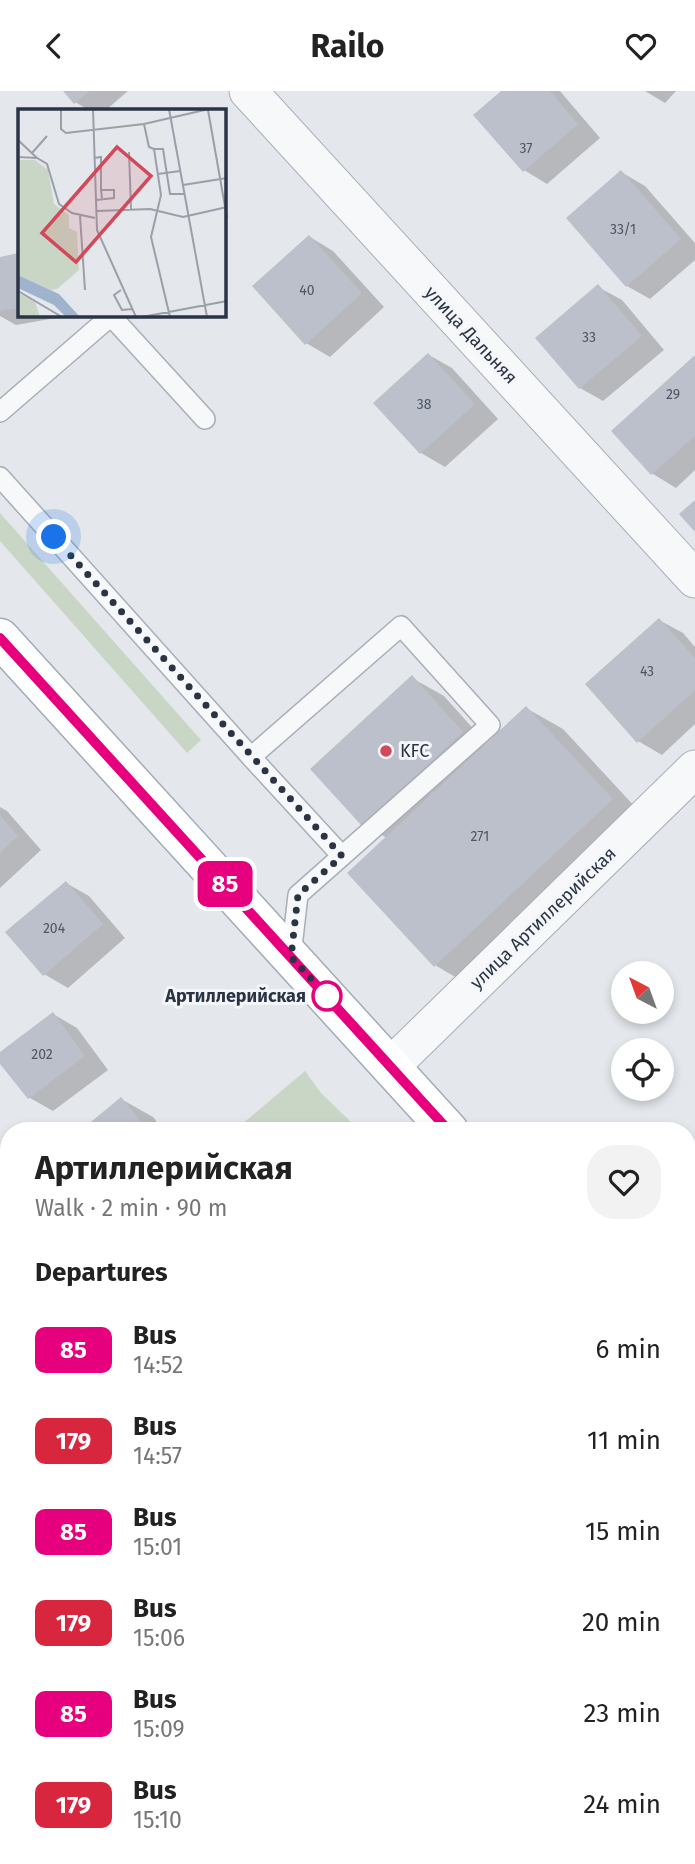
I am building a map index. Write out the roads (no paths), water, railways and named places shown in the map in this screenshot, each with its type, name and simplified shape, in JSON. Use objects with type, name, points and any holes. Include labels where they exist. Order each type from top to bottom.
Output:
[{"type":"main road","points":[[0,638],[441,1122]]},
{"type":"street","name":"улица Дальняя","points":[[248,91],[695,579]]},
{"type":"street","name":"улица Артиллерийская","points":[[391,1066],[695,769]]},
{"type":"lane","points":[[0,412],[110,317]]},
{"type":"lane","points":[[112,317],[205,419]]},
{"type":"lane","points":[[0,477],[342,856]]},
{"type":"lane","points":[[251,757],[401,626],[489,725],[298,895],[291,957]]},
{"type":"place","name":"KFC","points":[[386,751]]},
{"type":"place","name":"Артиллерийская","points":[[327,996]]}]
